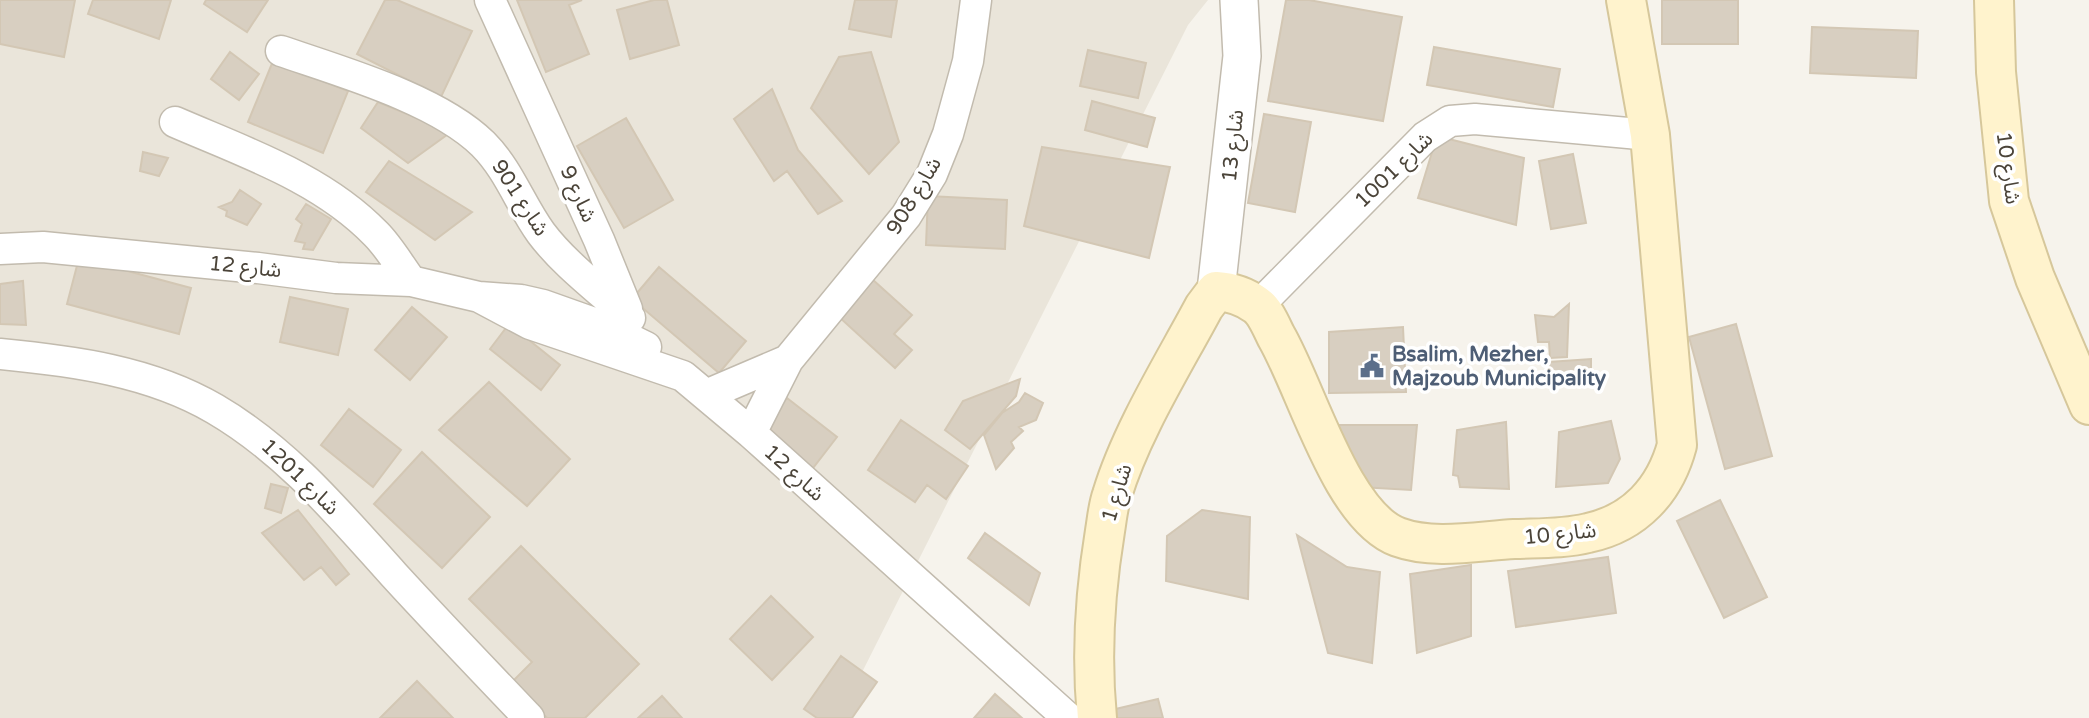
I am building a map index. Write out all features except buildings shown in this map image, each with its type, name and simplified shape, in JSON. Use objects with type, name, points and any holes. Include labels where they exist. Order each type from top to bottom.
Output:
[{"type":"main road","name":"شارع 10","points":[[1258,306],[1281,345],[1345,483],[1372,520],[1397,537],[1430,543],[1577,536],[1609,529],[1655,494],[1671,469],[1677,445],[1650,135],[1626,0]]},
{"type":"main road","name":"شارع 10","points":[[1994,0],[1996,72],[2009,201],[2035,278],[2089,405]]},
{"type":"main road","points":[[1216,291],[1232,292],[1258,306]]},
{"type":"main road","name":"شارع 1","points":[[1097,718],[1094,687],[1100,561],[1112,495],[1135,437],[1204,307],[1216,291]]},
{"type":"street","name":"شارع 9","points":[[490,0],[599,240],[630,318],[683,376]]},
{"type":"street","name":"شارع 908","points":[[751,433],[788,360],[906,216],[932,174],[948,134],[968,61],[976,0]]},
{"type":"street","name":"شارع 13","points":[[1216,291],[1242,55],[1239,0]]},
{"type":"street","name":"شارع 901","points":[[281,51],[414,101],[459,125],[496,159],[548,242],[630,318]]},
{"type":"street","name":"شارع 1001","points":[[1258,306],[1425,136],[1450,121],[1492,119],[1650,135]]},
{"type":"street","points":[[175,122],[311,184],[349,209],[378,235],[411,281]]},
{"type":"street","name":"شارع 12","points":[[3,251],[43,247],[336,278],[411,281],[479,297],[521,300],[554,309],[605,327],[662,355]]},
{"type":"street","name":"شارع 12","points":[[479,297],[530,324],[683,376],[751,433],[1068,718]]},
{"type":"street","name":"شارع 1201","points":[[0,354],[94,367],[161,384],[214,408],[261,439],[305,477],[529,718]]},
{"type":"street","name":"شارع 908","points":[[706,395],[788,360]]},
{"type":"shaded area","points":[[0,0],[1208,0],[1188,25],[839,718],[0,718]]},
{"type":"place","name":"Bsalim, Mezher, Majzoub Municipality","points":[[1372,366]]}]
